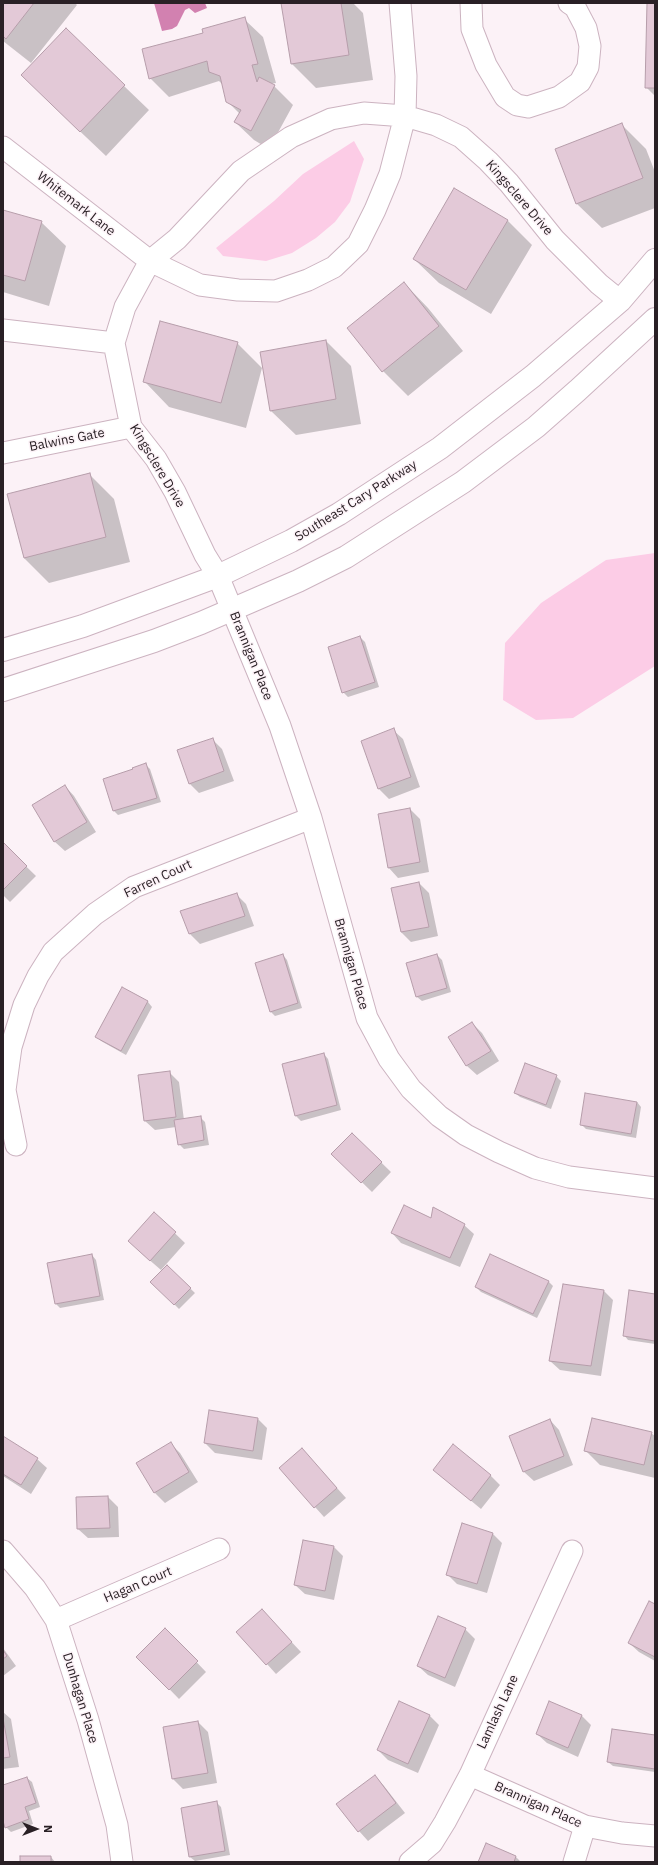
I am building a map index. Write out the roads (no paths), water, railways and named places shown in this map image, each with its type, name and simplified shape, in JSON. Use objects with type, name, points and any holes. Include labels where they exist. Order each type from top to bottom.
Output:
[{"type":"main road","name":"Southeast Cary Parkway","points":[[3,650],[83,626],[218,576],[291,541],[339,514],[440,448],[533,376],[620,301],[655,260]]},
{"type":"main road","points":[[3,690],[154,641],[232,610],[346,557],[463,482],[536,427],[655,319]]},
{"type":"street","points":[[150,261],[200,285],[238,290],[276,291],[308,280],[334,267],[358,244],[375,210],[390,174],[405,116],[406,76],[400,3]]},
{"type":"street","points":[[471,3],[472,30],[486,65],[505,98],[517,105],[528,107],[559,97],[580,82],[588,67],[590,46],[586,28],[575,7],[569,3]]},
{"type":"street","name":"Kingsclere Drive","points":[[218,576],[205,555],[175,492],[156,459],[131,427],[114,343],[125,307],[150,261],[177,239],[241,171],[291,137],[331,119],[364,113],[405,116],[436,125],[461,137],[488,161],[510,183],[555,240],[599,284],[620,301]]},
{"type":"street","name":"Whitemark Lane","points":[[3,147],[150,261]]},
{"type":"street","points":[[3,330],[114,343]]},
{"type":"street","name":"Balwins Gate","points":[[3,453],[131,427]]},
{"type":"street","name":"Brannigan Place","points":[[218,576],[280,726],[311,818],[367,1018],[389,1059],[411,1089],[439,1116],[466,1135],[518,1161],[570,1177],[655,1188]]},
{"type":"street","name":"Farren Court","points":[[16,1144],[5,1090],[11,1047],[24,1006],[38,976],[54,952],[94,914],[134,887],[311,818]]},
{"type":"street","name":"Hagan Court","points":[[56,1620],[219,1549]]},
{"type":"street","name":"Dunhagan Place","points":[[3,1551],[35,1588],[56,1620],[88,1720],[117,1825],[122,1862]]},
{"type":"street","name":"Lamlash Lane","points":[[410,1862],[432,1843],[470,1775],[572,1551]]},
{"type":"street","name":"Brannigan Place","points":[[470,1775],[585,1826],[622,1833],[655,1836]]},
{"type":"street","points":[[574,1862],[585,1826]]}]
